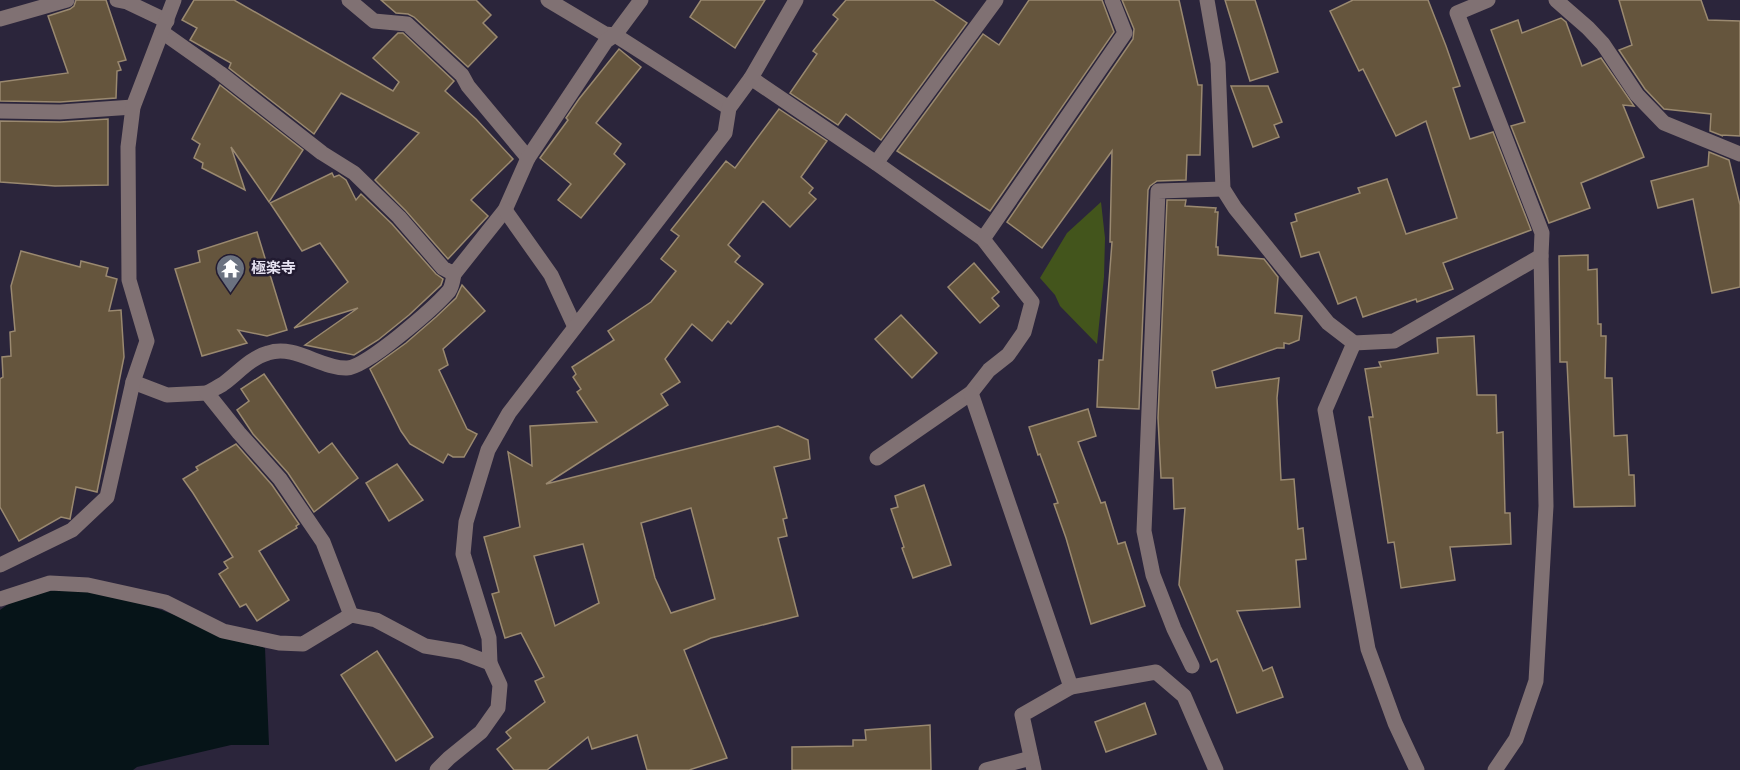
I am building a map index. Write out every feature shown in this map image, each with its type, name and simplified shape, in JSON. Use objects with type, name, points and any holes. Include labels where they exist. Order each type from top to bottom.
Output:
[{"type":"street","points":[[0,19],[67,0]]},
{"type":"street","points":[[117,0],[127,2],[164,27],[322,153],[354,173],[399,217],[443,268],[454,274]]},
{"type":"street","points":[[0,565],[72,530],[107,497],[133,382],[147,341],[129,280],[128,147],[133,107],[174,0]]},
{"type":"street","points":[[349,0],[374,21],[407,24],[462,75],[468,87],[528,158]]},
{"type":"street","points":[[548,0],[605,34],[615,35],[729,108]]},
{"type":"street","points":[[133,382],[167,395],[207,393],[257,357],[269,352],[288,352],[332,366],[350,369],[377,354],[451,289],[454,274],[505,210],[528,158],[606,41],[615,35],[640,0]]},
{"type":"street","points":[[437,770],[482,732],[498,708],[500,685],[490,663],[489,638],[463,554],[466,522],[488,450],[509,413],[725,133],[729,108],[751,78],[796,0]]},
{"type":"street","points":[[876,163],[996,0]]},
{"type":"street","points":[[983,238],[1125,33],[1112,0]]},
{"type":"street","points":[[1207,0],[1218,63],[1222,189],[1328,323],[1354,343],[1394,341],[1541,256]]},
{"type":"street","points":[[1488,0],[1457,13],[1542,233],[1546,506],[1536,681],[1516,739],[1496,770]]},
{"type":"street","points":[[1556,0],[1603,44],[1637,95],[1664,123],[1740,154]]},
{"type":"street","points":[[751,78],[983,238],[1032,302],[1024,332],[1008,354],[989,370],[970,393],[877,458]]},
{"type":"street","points":[[0,111],[60,112],[133,107]]},
{"type":"street","points":[[1192,666],[1174,629],[1153,575],[1144,531],[1158,191],[1222,189]]},
{"type":"street","points":[[505,210],[551,274],[575,327]]},
{"type":"street","points":[[1354,343],[1325,410],[1368,649],[1395,723],[1417,770]]},
{"type":"street","points":[[207,393],[280,479],[323,542],[351,615]]},
{"type":"street","points":[[970,393],[1071,687]]},
{"type":"street","points":[[0,599],[50,583],[88,585],[165,602],[224,631],[279,643],[303,644],[351,615],[376,620],[425,646],[461,652],[490,663]]},
{"type":"street","points":[[986,770],[1032,764],[1022,715],[1071,687],[1156,672],[1184,696],[1216,770]]},
{"type":"green space","points":[[1101,202],[1105,238],[1104,277],[1097,344],[1060,306],[1055,295],[1040,278],[1067,233]]},
{"type":"shaded area","points":[[93,585],[265,648],[269,745],[231,745],[137,767],[133,770],[0,770],[0,610],[21,595]]},
{"type":"building","points":[[76,0],[106,0],[126,60],[118,62],[121,70],[117,71],[116,98],[60,102],[0,101],[0,82],[68,73],[48,16],[70,9]]},
{"type":"building","points":[[194,0],[234,0],[393,91],[399,82],[373,58],[398,33],[403,33],[454,81],[445,91],[476,119],[513,159],[471,200],[488,216],[448,259],[375,180],[419,133],[341,93],[314,134],[229,68],[231,63],[190,40],[197,28],[182,20]]},
{"type":"building","points":[[381,0],[476,0],[491,15],[483,23],[497,37],[468,67],[414,17],[396,13]]},
{"type":"building","points":[[701,0],[765,0],[735,48],[690,17]]},
{"type":"building","points":[[846,0],[933,0],[967,23],[881,140],[846,114],[838,125],[790,93],[817,54],[813,51],[838,19],[833,15]]},
{"type":"building","points":[[1029,0],[1102,0],[1114,32],[990,211],[897,151],[983,34],[999,45]]},
{"type":"building","points":[[1122,0],[1179,0],[1198,85],[1202,85],[1200,155],[1187,155],[1186,180],[1157,181],[1148,190],[1139,409],[1097,407],[1099,360],[1103,360],[1112,242],[1110,242],[1112,151],[1042,248],[1007,222],[1133,39],[1134,29]]},
{"type":"building","points":[[1225,0],[1255,0],[1278,72],[1250,81]]},
{"type":"building","points":[[1353,0],[1428,0],[1460,86],[1453,88],[1470,139],[1493,132],[1531,230],[1443,263],[1453,289],[1363,317],[1356,297],[1338,304],[1319,252],[1301,257],[1291,223],[1297,221],[1295,214],[1360,193],[1358,188],[1387,179],[1406,234],[1457,218],[1426,121],[1396,136],[1363,69],[1359,71],[1330,11]]},
{"type":"building","points":[[1619,0],[1701,0],[1708,20],[1740,21],[1740,136],[1723,136],[1710,131],[1711,114],[1664,109],[1645,89],[1619,50],[1632,45]]},
{"type":"building","points":[[1561,18],[1566,22],[1582,66],[1601,58],[1634,106],[1623,105],[1644,157],[1581,183],[1590,208],[1549,223],[1511,126],[1525,122],[1491,30],[1518,20],[1522,33]]},
{"type":"building","points":[[619,49],[641,67],[596,123],[621,144],[614,154],[625,164],[581,218],[558,200],[571,184],[540,158],[568,120],[566,118],[579,99]]},
{"type":"building","points":[[220,85],[303,150],[269,202],[231,147],[245,190],[202,168],[203,163],[194,158],[200,144],[192,139]]},
{"type":"building","points":[[1231,86],[1268,86],[1282,122],[1274,125],[1279,137],[1253,147]]},
{"type":"building","points":[[779,109],[827,141],[801,177],[813,188],[809,193],[816,199],[790,227],[763,201],[728,245],[740,256],[735,262],[763,284],[731,324],[728,321],[712,341],[692,324],[665,359],[680,382],[661,394],[668,405],[546,484],[778,426],[808,440],[810,459],[774,467],[787,518],[783,519],[787,536],[778,538],[798,616],[711,638],[684,650],[727,758],[689,770],[647,770],[637,735],[592,749],[588,737],[547,770],[514,770],[497,749],[511,738],[506,732],[545,702],[535,681],[544,677],[521,633],[505,638],[492,594],[499,592],[484,537],[520,527],[508,452],[532,466],[530,426],[597,422],[577,392],[581,389],[573,377],[576,374],[572,367],[614,340],[608,331],[651,302],[676,271],[661,259],[679,236],[671,230],[726,161],[735,168]],"holes":[[[691,508],[715,599],[671,613],[655,578],[641,523]],[[583,544],[599,603],[555,626],[534,556]]]},
{"type":"building","points":[[108,119],[108,185],[55,186],[0,182],[0,121],[60,122]]},
{"type":"building","points":[[1709,152],[1729,160],[1740,205],[1740,287],[1712,293],[1693,199],[1658,208],[1651,181],[1708,166]]},
{"type":"building","points":[[332,173],[334,177],[339,175],[346,180],[356,200],[361,194],[443,279],[441,285],[409,315],[378,340],[354,355],[305,345],[358,308],[294,328],[348,282],[320,243],[302,251],[270,203]]},
{"type":"building","points":[[1167,200],[1186,200],[1185,206],[1216,208],[1215,212],[1218,212],[1216,247],[1218,247],[1218,255],[1264,259],[1278,277],[1275,313],[1302,316],[1299,340],[1289,344],[1284,343],[1284,348],[1277,348],[1212,371],[1216,388],[1279,378],[1277,398],[1281,480],[1294,479],[1298,529],[1303,528],[1306,559],[1296,560],[1300,607],[1237,611],[1263,671],[1272,667],[1283,697],[1237,713],[1217,659],[1211,662],[1179,585],[1185,508],[1174,509],[1173,478],[1161,478],[1158,418]]},
{"type":"building","points":[[257,232],[287,330],[267,336],[238,330],[247,343],[202,356],[175,269],[200,262],[198,251]]},
{"type":"building","points":[[21,251],[80,267],[81,261],[108,268],[106,276],[117,279],[109,311],[121,310],[124,357],[97,492],[76,487],[70,519],[61,517],[19,541],[0,507],[0,379],[3,377],[2,357],[11,356],[10,332],[15,331],[11,286]]},
{"type":"building","points":[[1588,255],[1588,270],[1597,269],[1598,324],[1601,324],[1601,336],[1606,336],[1605,378],[1612,378],[1614,436],[1627,435],[1629,475],[1634,475],[1635,506],[1574,507],[1567,362],[1560,362],[1559,256]]},
{"type":"building","points":[[974,263],[999,292],[992,298],[999,306],[980,323],[948,287]]},
{"type":"building","points":[[462,285],[485,311],[443,349],[448,365],[439,370],[467,429],[477,434],[464,457],[453,457],[448,454],[443,463],[410,444],[401,431],[370,369],[406,343],[436,317],[456,298]]},
{"type":"building","points":[[901,315],[937,353],[912,378],[875,339]]},
{"type":"building","points":[[1474,336],[1477,395],[1496,395],[1497,433],[1503,432],[1505,513],[1510,513],[1511,544],[1450,547],[1455,580],[1401,588],[1394,542],[1388,543],[1369,417],[1373,417],[1365,369],[1381,367],[1379,362],[1438,353],[1437,338]]},
{"type":"building","points":[[264,374],[319,453],[332,443],[358,478],[314,512],[288,473],[253,434],[237,410],[249,401],[241,389]]},
{"type":"building","points":[[1088,409],[1096,436],[1078,442],[1101,503],[1105,502],[1118,544],[1125,542],[1145,606],[1091,624],[1054,504],[1058,503],[1029,427]]},
{"type":"building","points":[[236,444],[272,485],[299,524],[297,528],[259,551],[289,600],[257,621],[246,604],[240,607],[219,574],[228,568],[224,562],[233,557],[183,479],[198,470],[196,467]]},
{"type":"building","points":[[397,464],[423,500],[389,521],[366,483]]},
{"type":"building","points":[[924,485],[951,565],[913,578],[891,509],[898,507],[895,496]]},
{"type":"building","points":[[377,651],[433,737],[396,761],[341,675]]},
{"type":"building","points":[[1145,703],[1156,734],[1106,752],[1095,722]]},
{"type":"building","points":[[930,725],[931,770],[792,770],[792,747],[853,746],[853,740],[866,740],[865,730]]},
{"type":"place","name":"極楽寺","points":[[230,294]]}]
